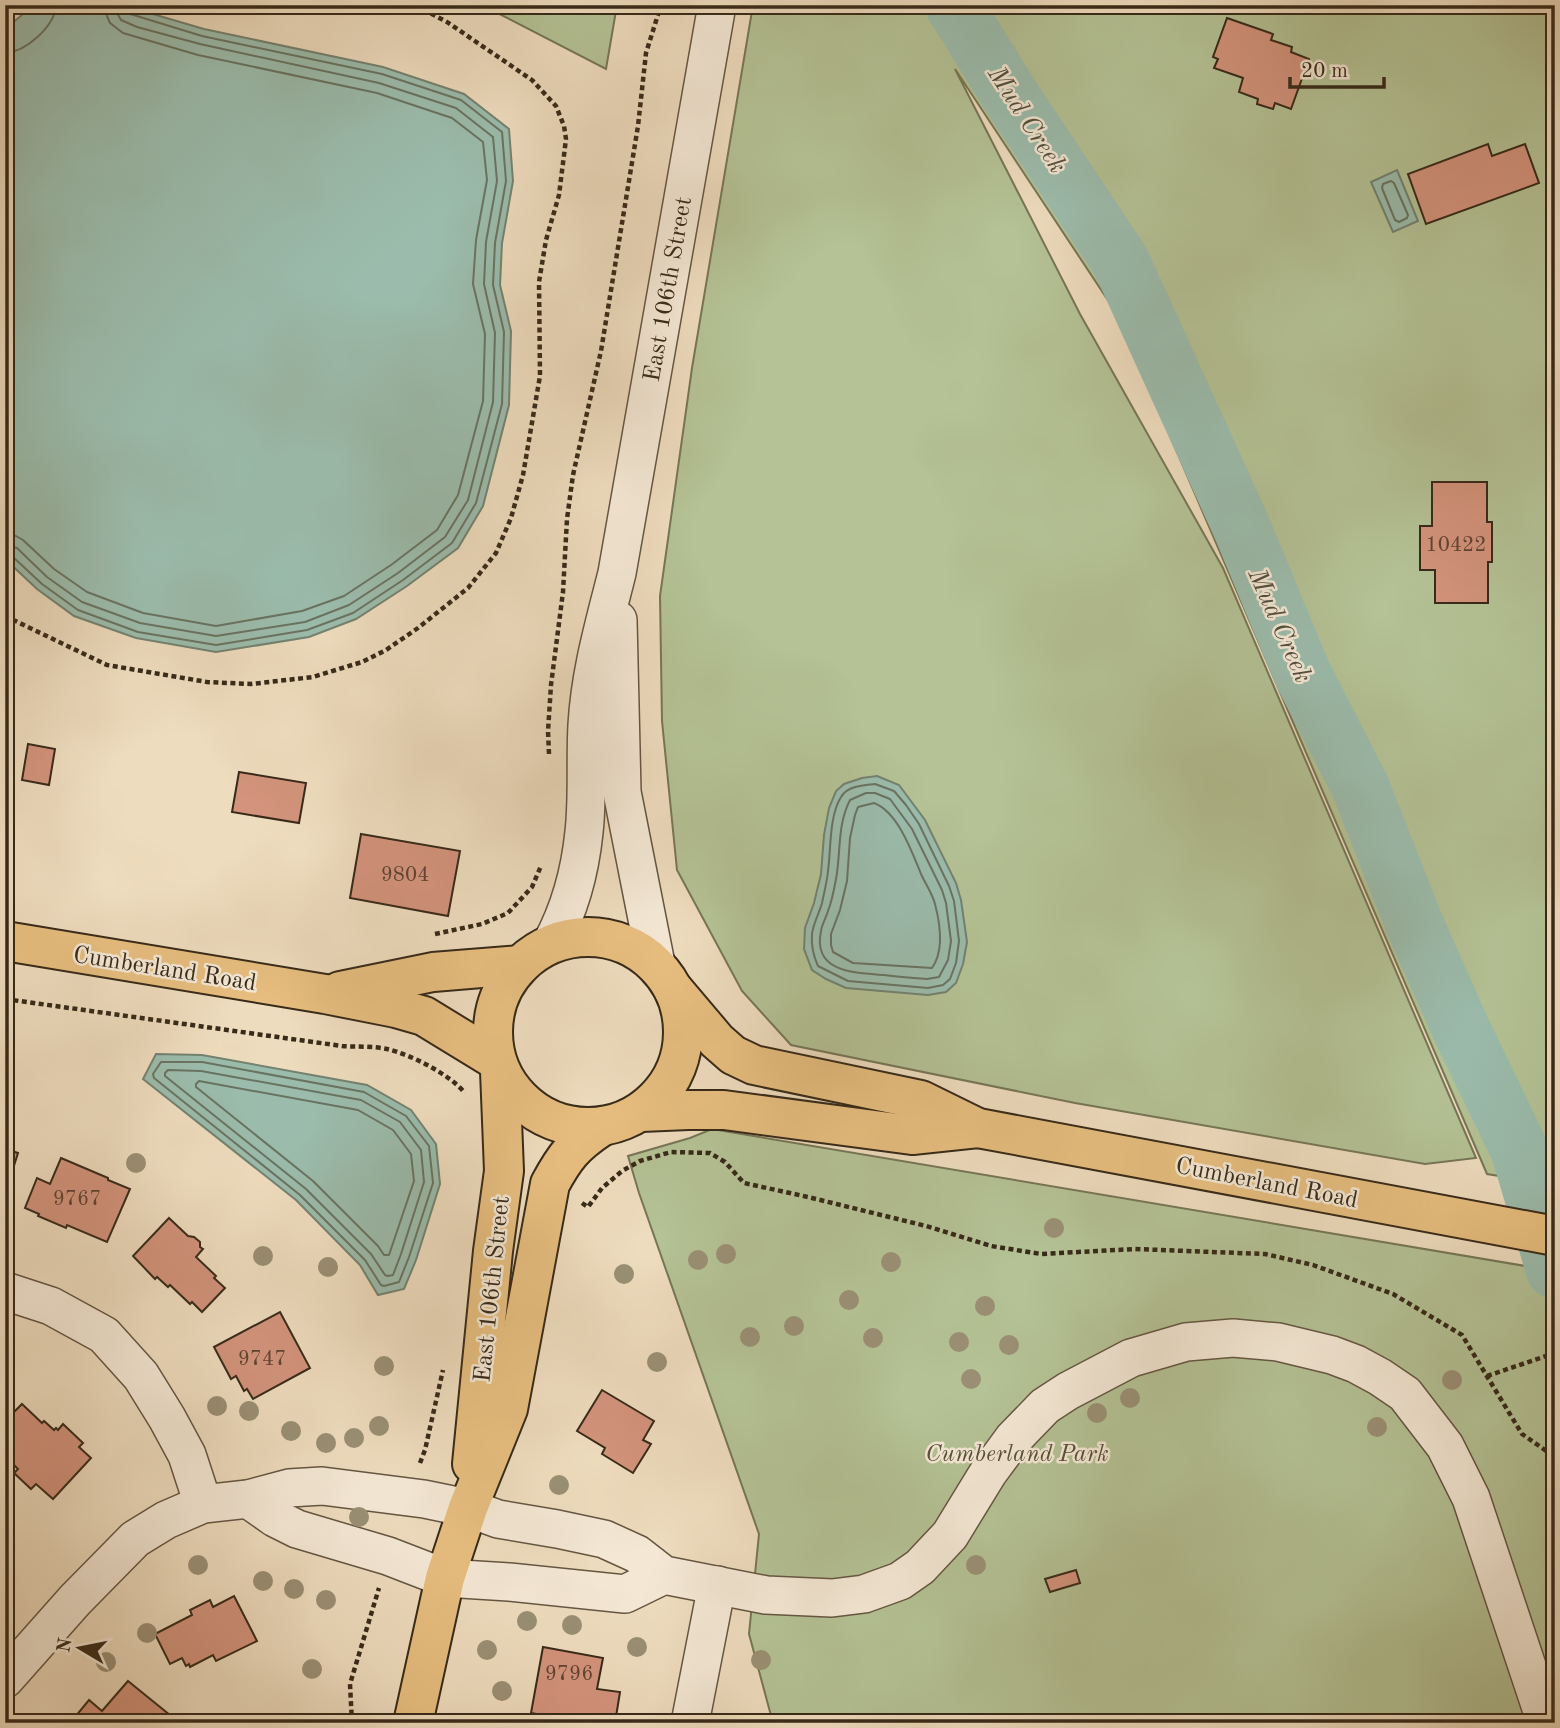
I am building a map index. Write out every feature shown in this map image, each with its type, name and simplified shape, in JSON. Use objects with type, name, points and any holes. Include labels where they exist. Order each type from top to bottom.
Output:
[{"type":"main road","points":[[582,937],[609,939],[635,948],[665,977],[682,1016],[683,1044],[676,1070],[662,1094],[640,1112],[622,1122],[580,1128],[541,1116],[524,1104],[510,1088],[498,1065],[492,1035],[495,1009],[505,985],[520,965],[551,944],[582,937]]},
{"type":"main road","name":"Cumberland Road","points":[[5,941],[396,1008],[424,1016],[498,1065]]},
{"type":"main road","name":"Cumberland Road","points":[[325,994],[433,972],[520,965]]},
{"type":"main road","name":"Cumberland Road","points":[[665,977],[717,1041],[733,1055],[754,1065],[921,1100],[978,1128],[1555,1236]]},
{"type":"main road","name":"East 106th Street","points":[[468,1508],[493,1251],[504,1171],[498,1065]]},
{"type":"main road","name":"Cumberland Road","points":[[640,1112],[724,1110],[912,1135],[978,1128]]},
{"type":"main road","name":"East 106th Street","points":[[413,1723],[445,1578],[468,1508],[508,1409],[551,1184],[561,1164],[580,1141],[601,1127]]},
{"type":"street","name":"East 106th Street","points":[[551,944],[566,915],[576,878],[584,832],[587,724],[594,660],[617,573],[717,5]]},
{"type":"street","name":"East 106th Street","points":[[617,573],[622,792],[665,977]]},
{"type":"street","points":[[5,1291],[51,1307],[104,1335],[141,1376],[167,1418],[187,1455],[204,1504]]},
{"type":"street","points":[[5,1679],[75,1600],[135,1539],[166,1520],[204,1504],[248,1499],[289,1488],[322,1486],[468,1508],[498,1519],[604,1539],[637,1554],[664,1575],[766,1595],[832,1598],[864,1594],[900,1581],[920,1567],[950,1535],[988,1473],[1013,1439],[1045,1406],[1131,1358],[1186,1342],[1233,1338],[1278,1342],[1332,1354],[1380,1377],[1405,1394],[1445,1446],[1471,1498],[1546,1723]]},
{"type":"street","points":[[248,1499],[275,1518],[298,1528],[388,1556],[445,1578],[625,1594],[664,1575]]},
{"type":"street","points":[[690,1723],[717,1585]]},
{"type":"path","points":[[5,617],[107,665],[207,682],[251,684],[313,677],[362,662],[397,643],[468,588],[496,553],[511,517],[523,475],[540,376],[539,282],[546,240],[559,195],[566,139],[556,106],[533,80],[447,22],[415,5]]},
{"type":"path","points":[[549,756],[551,685],[563,592],[567,519],[573,475],[601,351],[638,126],[646,52],[661,5]]},
{"type":"path","points":[[426,935],[482,924],[508,913],[533,887],[544,862]]},
{"type":"path","points":[[5,999],[342,1046],[385,1049],[406,1054],[441,1074],[460,1087],[468,1097]]},
{"type":"path","points":[[588,1207],[602,1188],[622,1171],[640,1161],[671,1152],[710,1153],[725,1162],[744,1183],[926,1226],[991,1246],[1041,1254],[1135,1249],[1265,1254],[1313,1265],[1393,1294],[1462,1335],[1522,1434],[1555,1457]]},
{"type":"path","points":[[1487,1376],[1555,1353]]},
{"type":"path","points":[[409,1497],[425,1450],[445,1361]]},
{"type":"path","points":[[352,1723],[350,1684],[388,1556]]},
{"type":"green space","points":[[482,5],[617,5],[606,69]]},
{"type":"green space","points":[[753,5],[1555,5],[1555,1185],[1487,1174],[1119,317],[955,69],[1080,314],[1223,568],[1476,1158],[1425,1164],[1075,1103],[791,1045],[742,991],[677,870],[662,721],[660,596],[692,368]]},
{"type":"green space","name":"Cumberland Park","points":[[712,1129],[1555,1271],[1555,1723],[773,1723],[749,1634],[759,1534],[628,1156]]},
{"type":"water","points":[[39,5],[122,5],[204,29],[383,67],[464,94],[509,129],[513,181],[502,243],[500,285],[511,331],[509,405],[483,506],[458,548],[356,619],[309,637],[216,652],[136,638],[74,616],[37,589],[5,559],[5,29],[29,9]]},
{"type":"water","points":[[1397,170],[1418,221],[1393,232],[1371,182]]},
{"type":"water","points":[[877,776],[899,785],[925,820],[956,883],[967,942],[956,983],[946,992],[928,995],[846,988],[812,970],[804,949],[805,928],[821,874],[829,808],[836,791],[844,784]]},
{"type":"water","points":[[156,1054],[202,1055],[367,1085],[411,1110],[436,1144],[440,1184],[404,1289],[378,1295],[360,1265],[296,1200],[143,1079]]},
{"type":"building","points":[[1227,18],[1273,34],[1271,40],[1292,47],[1291,52],[1309,59],[1291,109],[1275,103],[1273,109],[1257,104],[1258,99],[1239,92],[1243,78],[1214,68],[1218,59],[1213,57]]},
{"type":"building","points":[[1488,144],[1492,156],[1525,144],[1539,183],[1426,224],[1408,174]]},
{"type":"building","points":[[1432,482],[1487,482],[1487,522],[1492,522],[1488,603],[1435,603],[1435,570],[1420,570],[1420,526],[1432,526]]},
{"type":"building","points":[[28,744],[55,749],[49,785],[22,780]]},
{"type":"building","points":[[239,772],[306,783],[299,823],[232,812]]},
{"type":"building","points":[[361,834],[460,851],[448,916],[350,898]]},
{"type":"building","points":[[5,1149],[18,1153],[7,1188],[5,1187]]},
{"type":"building","points":[[61,1158],[130,1189],[107,1242],[67,1225],[66,1228],[25,1208],[37,1178],[50,1184]]},
{"type":"building","points":[[169,1218],[188,1236],[200,1242],[203,1249],[196,1257],[225,1288],[202,1312],[170,1285],[168,1287],[157,1277],[155,1279],[133,1256]]},
{"type":"building","points":[[280,1312],[310,1368],[253,1399],[247,1389],[244,1391],[236,1376],[231,1379],[214,1347]]},
{"type":"building","points":[[602,1390],[654,1421],[643,1440],[651,1444],[633,1473],[602,1454],[605,1448],[577,1431]]},
{"type":"building","points":[[22,1404],[42,1423],[44,1421],[54,1430],[58,1430],[63,1424],[83,1443],[79,1447],[91,1458],[53,1499],[36,1484],[31,1489],[14,1473],[18,1469],[13,1464],[8,1470],[5,1467],[5,1442],[8,1439],[5,1436],[5,1421]]},
{"type":"building","points":[[1076,1570],[1080,1583],[1050,1592],[1045,1579]]},
{"type":"building","points":[[234,1596],[257,1641],[216,1661],[213,1655],[190,1667],[189,1664],[186,1666],[182,1658],[170,1664],[155,1634],[192,1615],[190,1610],[210,1600],[213,1607]]},
{"type":"building","points":[[543,1647],[603,1658],[597,1689],[620,1692],[615,1723],[588,1723],[531,1713]]},
{"type":"building","points":[[128,1681],[176,1720],[174,1723],[70,1723],[89,1700],[102,1711]]},
{"type":"waterway","name":"Mud Creek","points":[[954,5],[1008,92],[1121,262],[1242,528],[1302,673],[1360,786],[1414,923],[1461,1029],[1520,1151],[1555,1270]]}]
